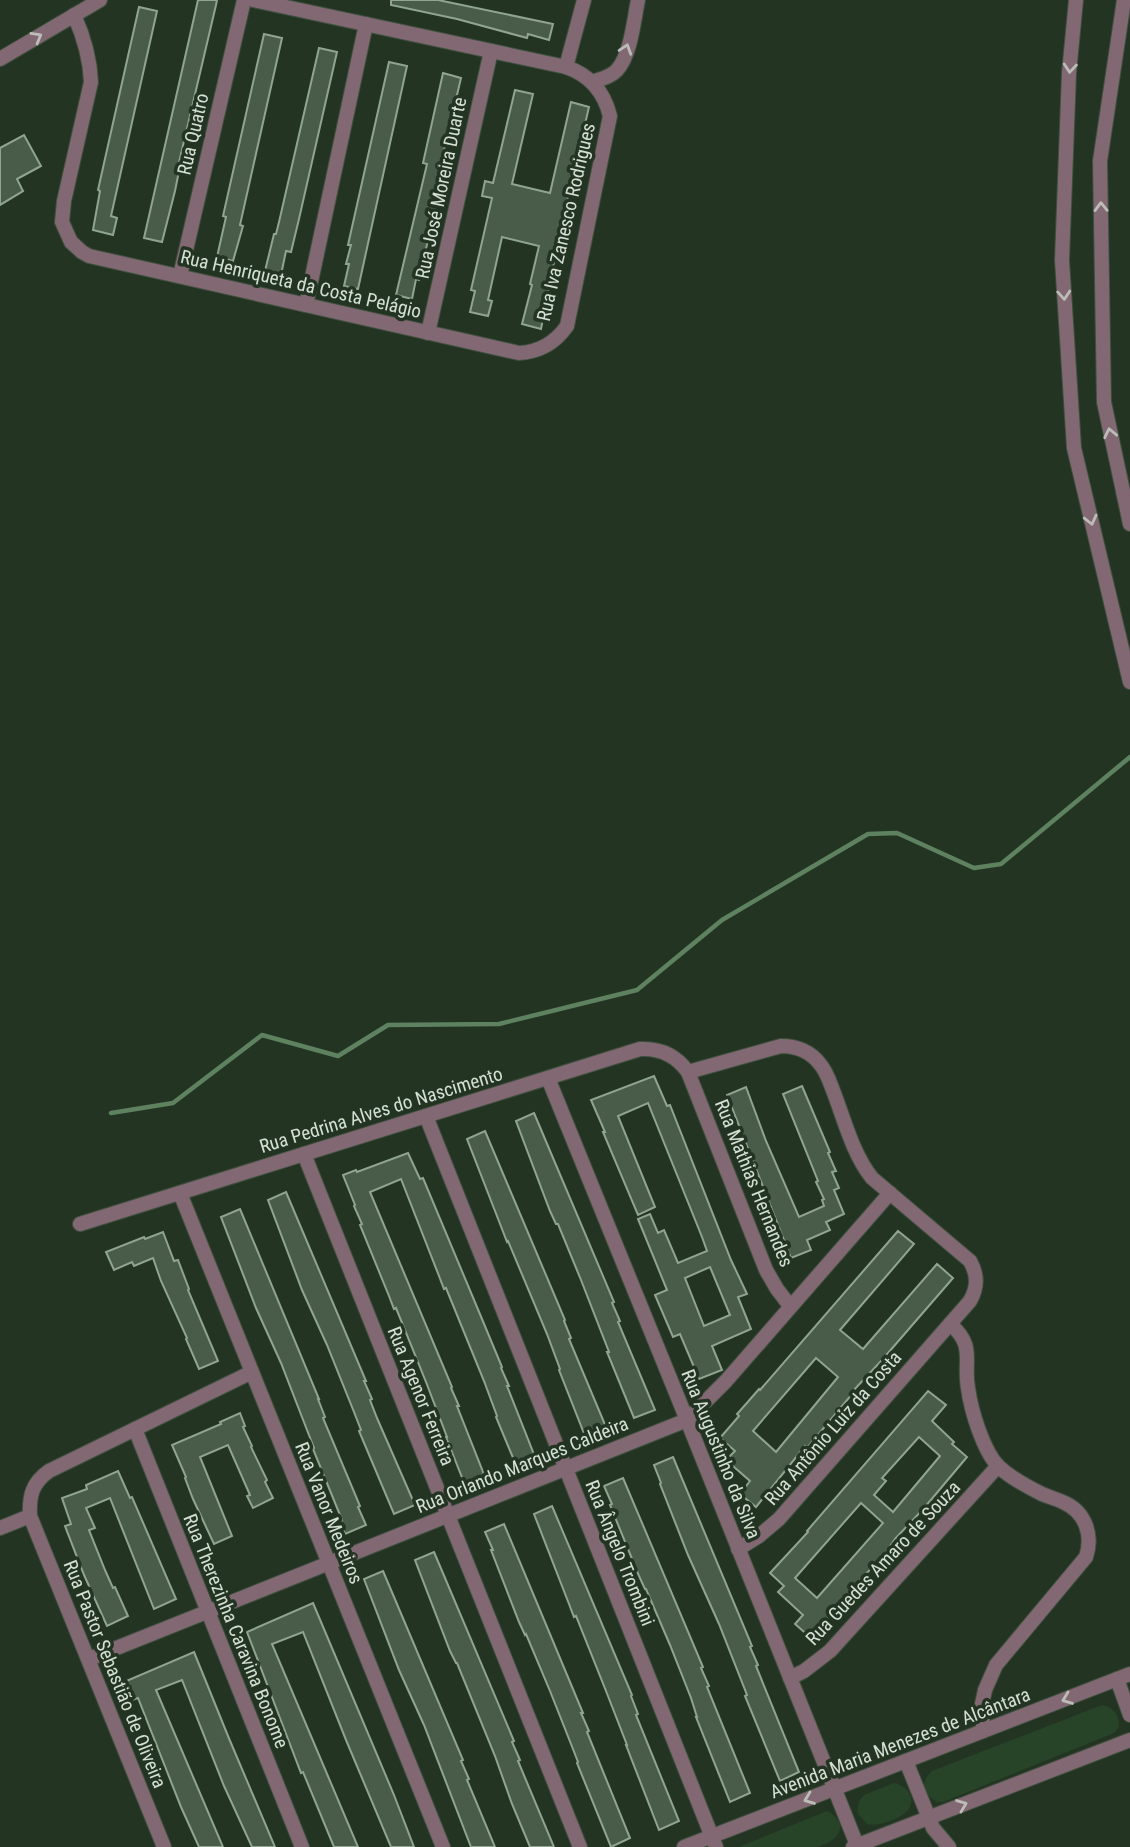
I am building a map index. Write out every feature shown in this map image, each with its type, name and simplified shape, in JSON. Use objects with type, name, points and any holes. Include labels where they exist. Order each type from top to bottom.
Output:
[{"type":"street","points":[[0,59],[100,0]]},
{"type":"street","name":"Rua Quatro","points":[[180,276],[244,0]]},
{"type":"street","points":[[253,0],[566,67],[592,82],[617,70],[626,55],[638,0]]},
{"type":"street","points":[[566,67],[584,0]]},
{"type":"street","points":[[1076,0],[1069,72],[1062,260],[1074,448],[1128,675]]},
{"type":"street","points":[[1124,0],[1100,161],[1104,402],[1130,524]]},
{"type":"street","name":"Rua Henriqueta da Costa Pelágio","points":[[74,15],[87,46],[91,82],[64,201],[62,222],[67,236],[76,248],[89,256],[428,333],[519,353],[536,351]]},
{"type":"street","points":[[306,305],[366,24]]},
{"type":"street","name":"Rua José Moreira Duarte","points":[[428,333],[491,51]]},
{"type":"street","name":"Rua Iva Zanesco Rodrigues","points":[[536,351],[557,339],[566,326],[578,274],[610,116],[604,97],[592,82]]},
{"type":"street","name":"Rua Antônio Luiz da Costa","points":[[688,1072],[781,1046],[795,1047],[808,1053],[826,1073],[865,1169],[872,1178],[970,1261],[976,1278],[973,1296],[779,1519],[760,1536],[738,1549]]},
{"type":"street","name":"Rua Pedrina Alves do Nascimento","points":[[80,1224],[640,1049],[668,1053],[688,1072]]},
{"type":"street","name":"Rua Mathias Hernandes","points":[[688,1072],[766,1270],[790,1306]]},
{"type":"street","name":"Rua Augustinho da Silva","points":[[548,1078],[687,1420],[855,1846]]},
{"type":"street","name":"Rua Ângelo Trombini","points":[[426,1116],[714,1842]]},
{"type":"street","name":"Rua Agenor Ferreira","points":[[304,1154],[579,1847]]},
{"type":"street","name":"Rua Vanor Medeiros","points":[[180,1193],[443,1847]]},
{"type":"street","name":"Rua Orlando Marques Caldeira","points":[[89,1659],[687,1420],[726,1381],[890,1193]]},
{"type":"street","points":[[950,1324],[961,1335],[967,1349],[967,1386],[975,1421],[998,1466],[1019,1481],[1072,1507],[1085,1523],[1089,1544],[1086,1558],[996,1665],[989,1677],[982,1704],[983,1731]]},
{"type":"street","points":[[0,1528],[30,1516],[29,1499],[43,1475],[252,1372]]},
{"type":"street","name":"Rua Therezinha Caravina Bonome","points":[[135,1429],[302,1847]]},
{"type":"street","name":"Rua Guedes Amaro de Souza","points":[[790,1678],[830,1651],[998,1466]]},
{"type":"street","name":"Rua Pastor Sebastião de Oliveira","points":[[30,1516],[164,1847]]},
{"type":"street","points":[[1123,1676],[1130,1715]]},
{"type":"street","name":"Avenida Maria Menezes de Alcântara","points":[[684,1847],[714,1842],[834,1789],[1123,1676]]},
{"type":"street","points":[[855,1846],[1130,1740]]},
{"type":"street","points":[[906,1761],[928,1818],[949,1847]]},
{"type":"green space","points":[[1102,1705],[1117,1715],[1119,1727],[1114,1733],[943,1802],[937,1802],[925,1792],[925,1780],[932,1771]]},
{"type":"green space","points":[[894,1783],[904,1787],[910,1795],[909,1808],[892,1820],[876,1825],[867,1824],[858,1814],[860,1799]]},
{"type":"green space","points":[[827,1811],[835,1816],[840,1827],[835,1837],[824,1845],[739,1847]]},
{"type":"building","points":[[198,0],[217,0],[162,242],[144,238]]},
{"type":"building","points":[[391,0],[438,0],[553,24],[549,40],[528,34],[527,38],[391,5]]},
{"type":"building","points":[[139,7],[157,11],[111,216],[117,218],[113,235],[93,230],[100,191],[98,190]]},
{"type":"building","points":[[264,34],[282,38],[240,225],[243,226],[233,261],[217,257],[226,217],[223,216]]},
{"type":"building","points":[[319,48],[337,52],[291,252],[286,251],[281,275],[265,271]]},
{"type":"building","points":[[389,62],[407,66],[358,289],[344,286],[351,245],[348,245]]},
{"type":"building","points":[[443,73],[461,78],[435,189],[439,190],[435,209],[412,299],[396,295],[427,164],[423,163]]},
{"type":"building","points":[[515,90],[533,94],[512,184],[550,193],[571,102],[589,107],[541,329],[522,324],[539,246],[502,237],[488,300],[492,301],[488,316],[470,312],[475,291],[471,290],[492,198],[482,196],[485,181],[493,183]]},
{"type":"building","points":[[24,135],[41,166],[17,179],[23,191],[0,205],[0,148]]},
{"type":"building","points":[[654,1076],[667,1106],[670,1105],[747,1294],[738,1297],[751,1329],[712,1346],[722,1370],[699,1379],[680,1334],[673,1337],[655,1295],[667,1290],[638,1219],[650,1214],[658,1233],[664,1230],[678,1263],[707,1251],[648,1103],[618,1116],[655,1207],[638,1215],[591,1100]],"holes":[[[710,1267],[730,1315],[704,1326],[685,1278]]]},
{"type":"building","points":[[802,1086],[830,1152],[828,1153],[836,1171],[832,1172],[839,1188],[834,1190],[844,1214],[826,1222],[830,1230],[807,1240],[811,1250],[791,1258],[727,1095],[746,1087],[799,1217],[824,1206],[824,1199],[816,1182],[818,1181],[783,1094]]},
{"type":"building","points":[[534,1113],[614,1302],[612,1303],[620,1321],[618,1322],[655,1410],[634,1418],[516,1121]]},
{"type":"building","points":[[485,1131],[565,1320],[571,1338],[569,1339],[606,1427],[585,1436],[547,1334],[467,1139]]},
{"type":"building","points":[[408,1153],[420,1179],[423,1178],[482,1319],[535,1457],[516,1465],[401,1179],[370,1192],[452,1387],[485,1477],[465,1485],[426,1382],[360,1225],[362,1224],[343,1175]]},
{"type":"building","points":[[286,1192],[415,1505],[394,1514],[268,1200]]},
{"type":"building","points":[[240,1209],[360,1506],[358,1507],[366,1525],[345,1534],[281,1363],[256,1308],[221,1217]]},
{"type":"building","points":[[898,1231],[914,1244],[840,1330],[863,1349],[937,1264],[953,1278],[852,1392],[807,1448],[805,1446],[756,1507],[740,1494],[750,1481],[726,1460],[735,1451],[720,1438],[739,1416],[737,1414]],"holes":[[[816,1358],[838,1377],[776,1452],[753,1431]]]},
{"type":"building","points":[[163,1232],[174,1261],[178,1260],[218,1361],[199,1369],[153,1258],[134,1266],[132,1262],[114,1270],[106,1252]]},
{"type":"building","points":[[928,1391],[946,1405],[932,1421],[967,1457],[811,1638],[795,1624],[803,1615],[778,1592],[784,1586],[770,1573]],"holes":[[[919,1437],[940,1456],[893,1512],[874,1495],[886,1481],[882,1478]],[[861,1503],[883,1523],[817,1598],[795,1578]]]},
{"type":"building","points":[[240,1413],[245,1426],[243,1427],[273,1498],[253,1508],[228,1445],[200,1457],[232,1536],[214,1544],[172,1445]]},
{"type":"building","points":[[673,1457],[752,1646],[750,1647],[758,1665],[756,1666],[799,1772],[780,1781],[719,1624],[660,1484],[654,1465]]},
{"type":"building","points":[[118,1471],[176,1599],[154,1609],[110,1498],[86,1508],[95,1528],[89,1530],[128,1616],[107,1626],[65,1526],[71,1524],[62,1498],[87,1489],[86,1485]]},
{"type":"building","points":[[623,1478],[703,1667],[701,1668],[709,1686],[707,1687],[750,1793],[730,1802],[670,1645],[610,1505],[612,1504],[604,1486]]},
{"type":"building","points":[[552,1506],[632,1695],[638,1714],[636,1715],[679,1821],[659,1830],[534,1514]]},
{"type":"building","points":[[504,1524],[583,1713],[589,1731],[587,1732],[630,1838],[611,1847],[485,1532]]},
{"type":"building","points":[[434,1552],[514,1741],[512,1742],[520,1760],[518,1761],[554,1847],[530,1847],[512,1804],[415,1560]]},
{"type":"building","points":[[383,1571],[463,1760],[461,1761],[469,1779],[467,1780],[495,1847],[471,1847],[424,1725],[399,1670],[364,1579]]},
{"type":"building","points":[[313,1603],[414,1847],[391,1847],[303,1632],[272,1644],[358,1847],[334,1847],[303,1772],[301,1773],[247,1632]]},
{"type":"building","points":[[194,1652],[275,1847],[252,1847],[224,1786],[182,1680],[156,1690],[223,1847],[199,1847],[138,1698],[132,1700],[124,1682]]},
{"type":"waterway","points":[[111,1113],[173,1103],[262,1035],[338,1056],[388,1025],[499,1024],[637,990],[722,920],[868,834],[897,833],[974,868],[1001,864],[1130,757]]}]
